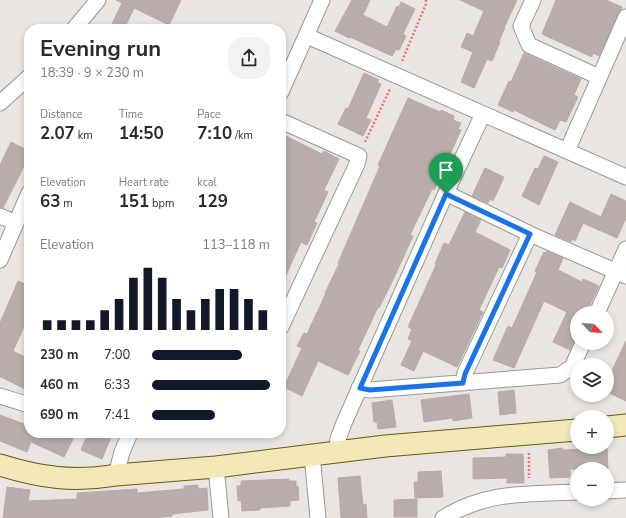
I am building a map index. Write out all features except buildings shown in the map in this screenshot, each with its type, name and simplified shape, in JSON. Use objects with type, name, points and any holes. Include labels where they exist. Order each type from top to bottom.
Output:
[{"type":"street","points":[[78,24],[98,0]]},
{"type":"street","points":[[286,81],[322,0]]},
{"type":"street","points":[[533,0],[521,26],[529,45],[599,77]]},
{"type":"street","points":[[567,151],[626,17]]},
{"type":"street","points":[[307,36],[626,177]]},
{"type":"street","points":[[0,103],[24,82]]},
{"type":"street","points":[[336,453],[338,439],[360,388],[483,114]]},
{"type":"street","points":[[286,123],[359,156],[357,164],[286,316]]},
{"type":"street","points":[[446,194],[530,234],[621,274]]},
{"type":"street","points":[[0,260],[24,205]]},
{"type":"street","points":[[0,216],[16,223]]},
{"type":"street","points":[[463,383],[465,374],[530,234]]},
{"type":"street","points":[[601,306],[621,274],[626,249]]},
{"type":"street","points":[[360,388],[370,390],[560,375],[572,367],[580,350]]},
{"type":"street","points":[[0,396],[24,403]]},
{"type":"street","points":[[614,426],[626,425]]},
{"type":"street","points":[[0,465],[31,475],[58,478],[104,477],[216,467],[385,446],[570,431]]},
{"type":"street","points":[[116,475],[122,452],[128,438]]},
{"type":"street","points":[[312,455],[318,518]]},
{"type":"street","points":[[216,467],[221,518]]},
{"type":"street","points":[[614,491],[626,490]]},
{"type":"street","points":[[443,518],[479,500],[505,495],[570,492]]},
{"type":"path","points":[[528,435],[530,494]]},
{"type":"route","points":[[446,194],[530,234],[465,374],[463,383],[370,390],[360,388],[403,291],[446,194]]}]
